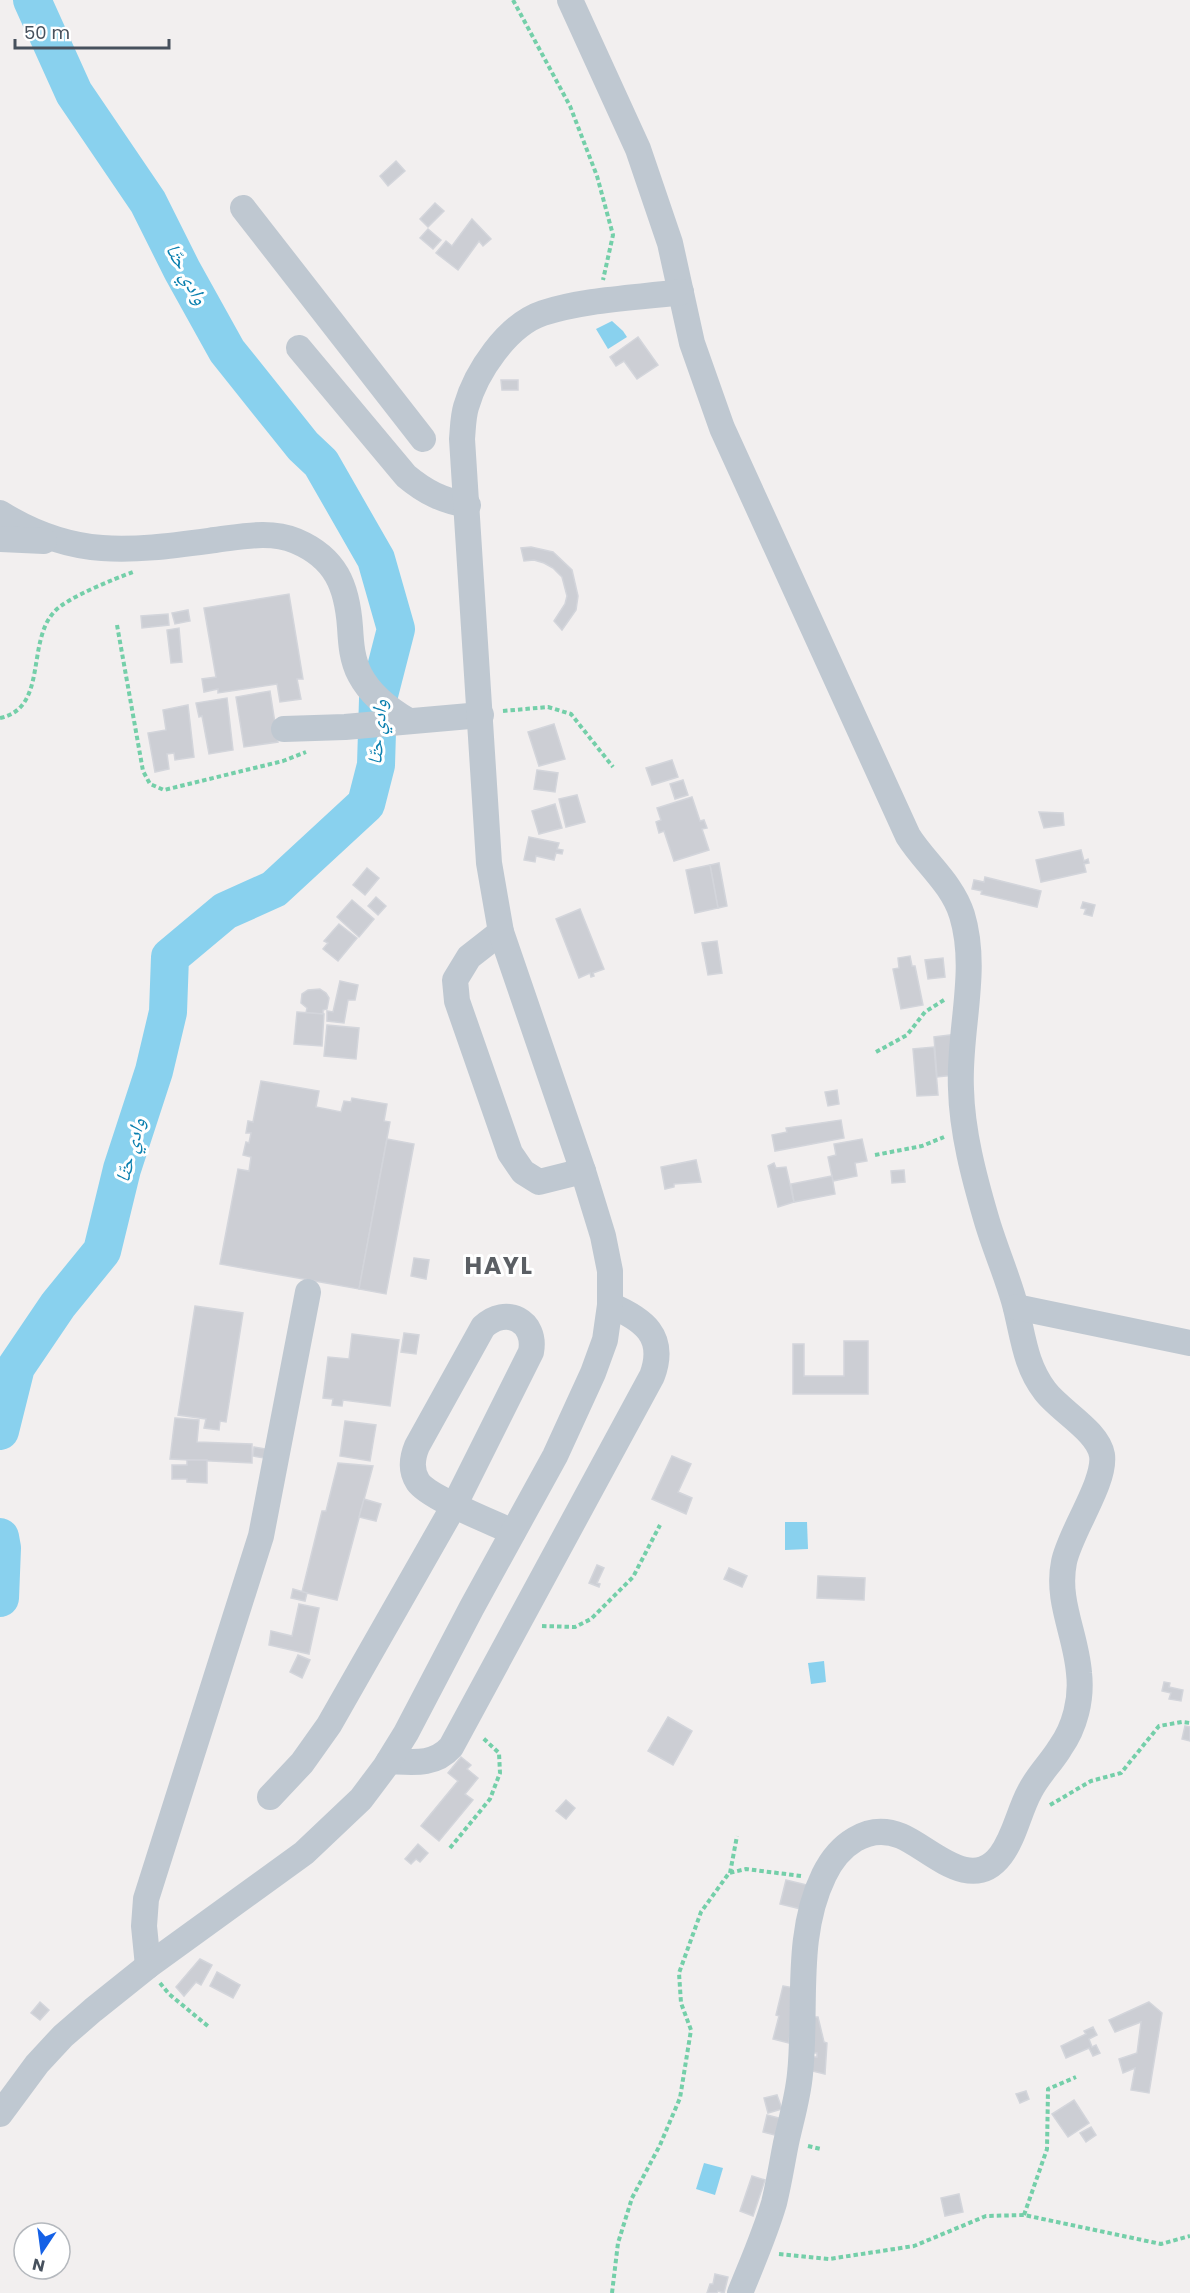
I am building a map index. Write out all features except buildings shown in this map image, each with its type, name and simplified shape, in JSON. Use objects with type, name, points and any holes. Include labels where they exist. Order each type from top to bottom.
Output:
[{"type":"street","points":[[570,0],[638,149],[670,243],[690,334],[705,382],[738,463],[908,836],[919,854],[944,880],[958,904],[966,933],[968,984],[961,1080],[965,1124],[986,1219],[1016,1307],[1026,1357],[1033,1373],[1054,1403],[1093,1438],[1101,1452],[1102,1470],[1069,1543],[1062,1580],[1064,1611],[1074,1642],[1079,1673],[1080,1692],[1077,1710],[1063,1744],[1030,1791],[1004,1852],[995,1861],[975,1869],[955,1868],[903,1837],[883,1832],[873,1833],[852,1840],[842,1848],[822,1879],[809,1921],[806,1947],[798,2090],[774,2201],[740,2293]]},
{"type":"street","points":[[243,208],[417,432],[382,449]]},
{"type":"street","points":[[0,2114],[37,2064],[63,2036],[148,1966],[304,1853],[361,1799],[389,1761],[555,1456],[593,1373],[605,1340],[610,1305],[610,1270],[603,1236],[583,1171],[501,932],[489,863],[462,439],[466,408],[476,379],[493,353],[514,331],[541,314],[600,302],[681,292]]},
{"type":"street","points":[[299,348],[406,476],[429,493],[454,503],[468,505]]},
{"type":"street","points":[[0,513],[32,531],[60,542]]},
{"type":"street","points":[[0,539],[60,542],[91,548],[122,550],[253,535],[273,535],[293,539],[312,548],[335,570],[343,585],[349,610],[354,661],[368,688],[378,699],[388,709],[409,721]]},
{"type":"street","points":[[284,729],[370,725],[481,715]]},
{"type":"street","points":[[501,932],[469,957],[455,980],[457,1001],[510,1153],[523,1172],[539,1182],[583,1171]]},
{"type":"street","points":[[148,1966],[144,1926],[146,1899],[261,1536],[308,1292]]},
{"type":"street","points":[[389,1761],[422,1762],[439,1757],[451,1747],[655,1367],[656,1349],[649,1329],[630,1314],[610,1305]]},
{"type":"street","points":[[1016,1307],[1190,1343]]},
{"type":"street","points":[[270,1797],[302,1762],[329,1725],[455,1504],[531,1352],[533,1343],[527,1326],[512,1317],[496,1318],[483,1327],[413,1455],[412,1464],[417,1481],[429,1492],[455,1504],[513,1532]]},
{"type":"path","points":[[513,0],[570,106],[597,176],[613,235],[600,302]]},
{"type":"path","points":[[0,718],[15,713],[28,700],[43,631],[54,612],[69,601],[136,572]]},
{"type":"path","points":[[117,625],[143,771],[150,784],[164,790],[283,761],[313,749]]},
{"type":"path","points":[[481,715],[514,709],[548,707],[571,714],[613,767]]},
{"type":"path","points":[[876,1052],[907,1035],[925,1012],[968,984]]},
{"type":"path","points":[[875,1155],[922,1146],[965,1124]]},
{"type":"path","points":[[519,1623],[562,1628],[575,1627],[591,1619],[633,1577],[660,1524]]},
{"type":"path","points":[[1048,1806],[1091,1781],[1121,1773],[1159,1726],[1190,1723]]},
{"type":"path","points":[[450,1848],[490,1799],[500,1773],[499,1753],[482,1737],[464,1725]]},
{"type":"path","points":[[612,2293],[618,2242],[632,2198],[660,2145],[680,2098],[691,2030],[681,2002],[679,1973],[701,1912],[729,1874],[737,1836]]},
{"type":"path","points":[[729,1874],[746,1869],[822,1879]]},
{"type":"path","points":[[148,1966],[168,1994],[209,2026]]},
{"type":"path","points":[[1024,2215],[1047,2149],[1048,2089],[1076,2077]]},
{"type":"path","points":[[757,2252],[829,2259],[914,2246],[986,2216],[1024,2215],[1161,2244],[1190,2236]]},
{"type":"water","points":[[612,321],[627,337],[608,349],[596,329]]},
{"type":"water","points":[[785,1522],[807,1522],[808,1549],[785,1550]]},
{"type":"water","points":[[824,1661],[826,1682],[811,1684],[808,1663]]},
{"type":"water","points":[[704,2163],[723,2168],[715,2195],[696,2189]]},
{"type":"waterway","name":"وادي حتّا","points":[[0,1431],[16,1367],[58,1305],[102,1251],[122,1169],[154,1071],[168,1012],[170,957],[225,911],[274,889],[366,804],[376,765],[378,699],[396,629],[376,559],[321,463],[303,446],[227,351],[182,270],[148,202],[74,93],[32,0]]},
{"type":"waterway","name":"وادي حتّا","points":[[0,1537],[2,1548],[0,1598]]},
{"type":"district","name":"HAYL","points":[[499,1266]]}]
